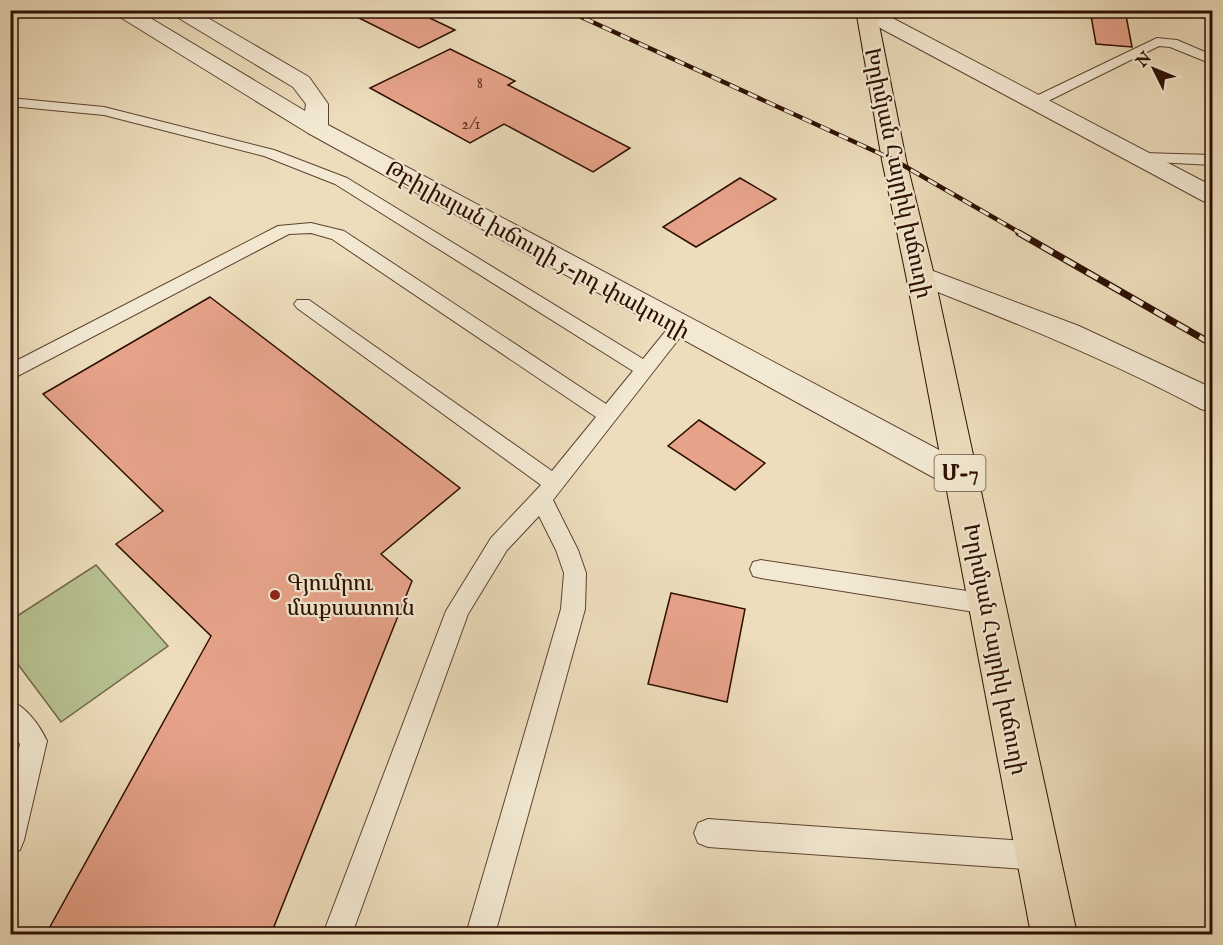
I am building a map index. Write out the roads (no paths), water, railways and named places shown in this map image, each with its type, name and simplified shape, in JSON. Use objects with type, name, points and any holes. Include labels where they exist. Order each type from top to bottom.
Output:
[{"type":"highway","name":"Խրիմյան Հայրիկ խճուղի","points":[[864,11],[1054,934]]},
{"type":"street","name":"Թբիլիսյան խճուղի 5-րդ փակուղի","points":[[122,10],[316,128],[961,477]]},
{"type":"street","points":[[179,10],[301,82],[317,104],[316,128]]},
{"type":"street","points":[[864,11],[1212,196]]},
{"type":"street","points":[[920,275],[1035,319],[1165,375],[1212,401]]},
{"type":"lane","points":[[1035,102],[1157,42],[1172,44],[1212,60]]},
{"type":"lane","points":[[10,102],[104,111],[168,126],[269,153],[341,181],[646,369]]},
{"type":"lane","points":[[1142,158],[1212,160]]},
{"type":"lane","points":[[10,373],[284,230],[301,226],[321,228],[338,235],[609,416]]},
{"type":"lane","points":[[303,304],[548,492],[575,573],[573,609],[480,934]]},
{"type":"lane","points":[[338,934],[458,611],[499,544],[548,492],[680,326]]},
{"type":"lane","points":[[761,569],[987,604]]},
{"type":"lane","points":[[10,712],[34,741],[18,780],[10,840]]},
{"type":"lane","points":[[708,833],[1038,856]]},
{"type":"railway","points":[[566,10],[894,160],[1022,234]]},
{"type":"railway","points":[[1019,233],[1212,344]]},
{"type":"place","name":"Գյումրու մաքսատուն","points":[[275,595]]}]
